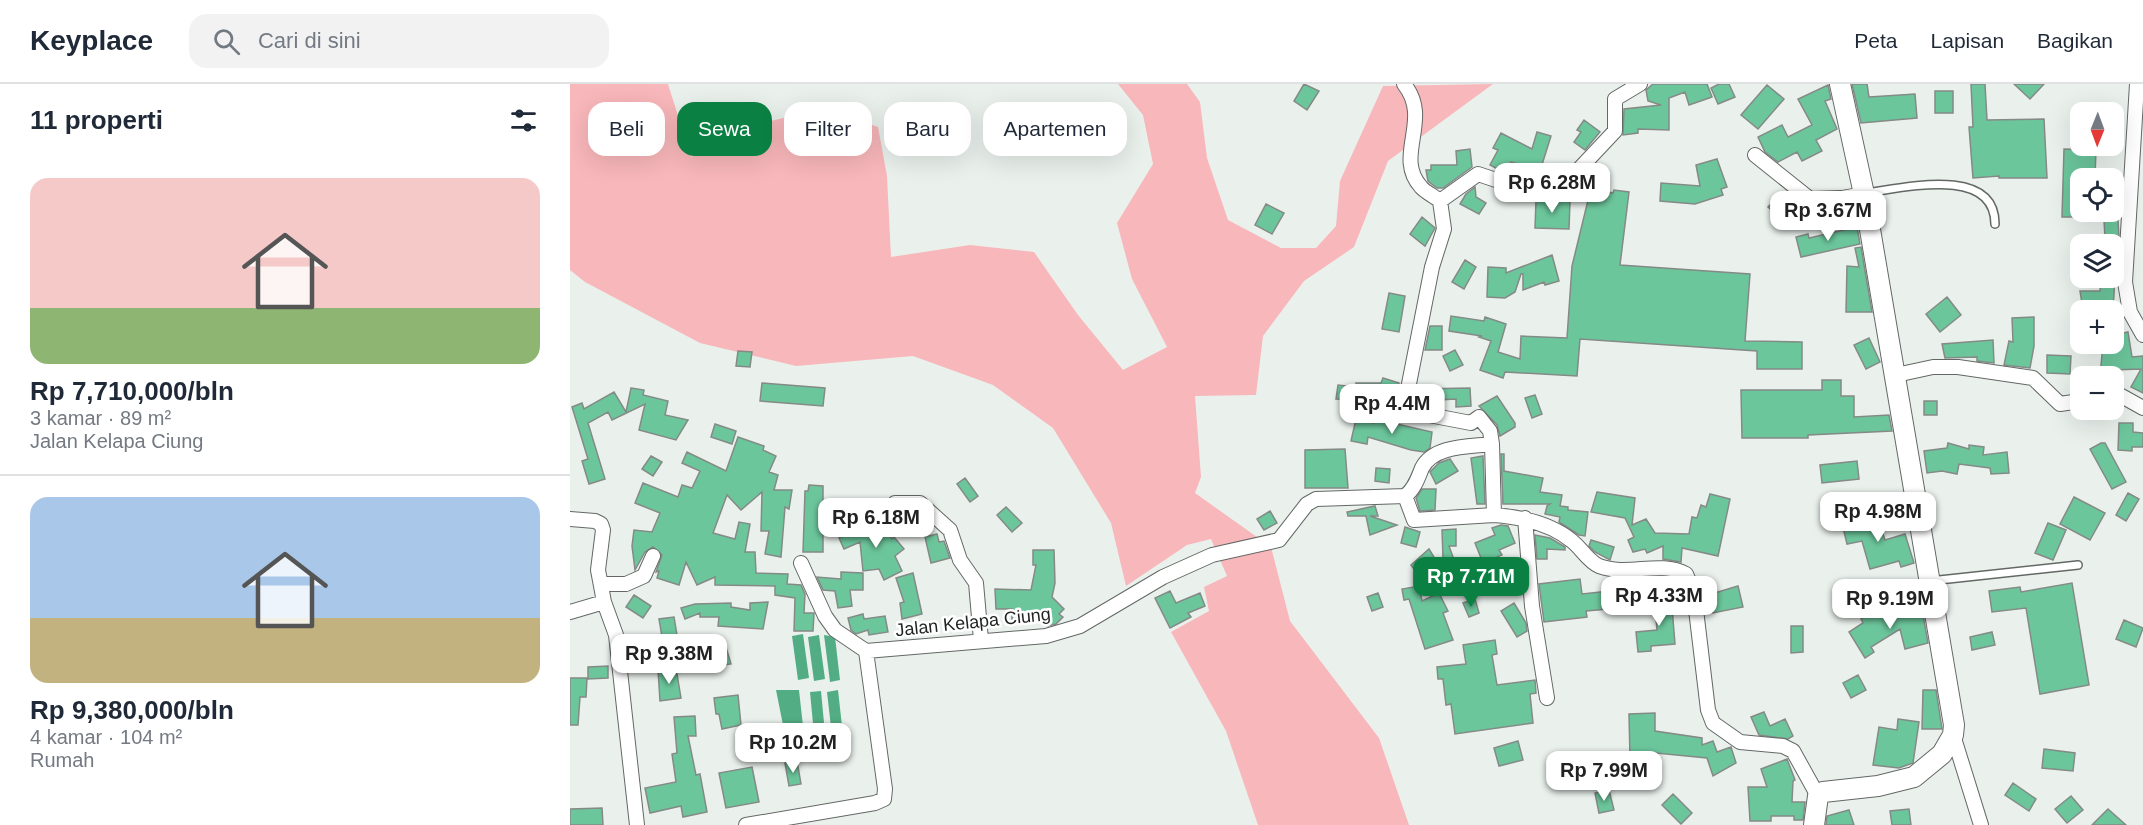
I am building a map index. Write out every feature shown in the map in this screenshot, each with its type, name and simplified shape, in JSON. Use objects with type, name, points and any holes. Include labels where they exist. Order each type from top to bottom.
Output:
[{"type":"street","points":[[1404,84],[1416,104],[1415,128],[1409,159],[1411,170],[1421,187],[1440,201],[1444,229],[1432,267],[1406,399],[1410,406],[1429,414],[1471,423],[1479,417],[1486,423],[1492,444],[1494,515]]},
{"type":"street","points":[[1440,201],[1478,174],[1514,186],[1568,181],[1615,131],[1615,99],[1640,84]]},
{"type":"street","points":[[1840,84],[1864,194],[1896,375],[1954,714],[1953,735],[1981,825]]},
{"type":"street","points":[[2137,84],[2125,282],[2130,312],[2143,335]]},
{"type":"street","points":[[1755,155],[1810,199],[1842,198],[1864,194]]},
{"type":"street","points":[[1896,375],[1933,368],[1958,367],[2033,378],[2060,404],[2070,402]]},
{"type":"street","points":[[2124,397],[2143,408]]},
{"type":"street","points":[[1492,444],[1443,451],[1425,462],[1411,493],[1405,496],[1414,520],[1494,515],[1525,518],[1571,540],[1597,565],[1620,571],[1668,568],[1686,574],[1694,593],[1708,711],[1713,723],[1740,742],[1783,746],[1793,751],[1818,796],[1814,825]]},
{"type":"street","name":"Jalan Kelapa Ciung","points":[[866,651],[1046,636],[1080,626],[1163,577],[1212,555],[1279,540],[1307,504],[1316,499],[1405,496]]},
{"type":"street","points":[[895,503],[920,503],[950,530],[960,560],[976,583],[981,640]]},
{"type":"street","points":[[1525,518],[1532,606],[1547,698]]},
{"type":"street","points":[[570,519],[596,521],[601,524],[603,530],[598,570],[604,602],[616,635],[637,825]]},
{"type":"street","points":[[601,584],[626,584],[644,576],[653,556]]},
{"type":"street","points":[[746,825],[884,799],[885,789],[866,651],[835,630],[825,616],[801,563]]},
{"type":"street","points":[[570,612],[604,602]]},
{"type":"street","points":[[1818,796],[1829,789],[1878,786],[1914,777],[1942,754],[1953,735]]},
{"type":"lane","points":[[1864,194],[1943,184],[1975,190],[1989,200],[1995,214],[1995,224]]},
{"type":"lane","points":[[1930,580],[2078,565]]},
{"type":"shaded area","points":[[570,84],[668,84],[677,113],[677,156],[772,156],[772,121],[784,118],[784,156],[872,156],[872,125],[878,127],[887,176],[891,257],[970,245],[1034,252],[1078,315],[1123,370],[1167,347],[1132,279],[1117,223],[1153,164],[1143,115],[1118,84],[1187,84],[1200,102],[1207,158],[1228,220],[1281,248],[1316,248],[1336,226],[1340,181],[1383,86],[1493,84],[1388,161],[1354,247],[1304,281],[1263,336],[1256,395],[1195,396],[1201,477],[1195,493],[1271,547],[1290,621],[1379,738],[1409,825],[1258,825],[1226,731],[1171,632],[1209,611],[1204,587],[1227,576],[1211,539],[1187,545],[1126,586],[1111,523],[1053,428],[993,385],[913,356],[796,366],[700,343],[585,282],[570,270]]},
{"type":"shaded area","points":[[803,634],[809,678],[798,680],[792,636]]},
{"type":"shaded area","points":[[819,635],[825,679],[814,681],[808,637]]},
{"type":"shaded area","points":[[824,635],[835,637],[840,680],[830,682]]},
{"type":"shaded area","points":[[776,690],[799,690],[805,744],[787,745]]},
{"type":"shaded area","points":[[838,690],[844,744],[833,745],[827,692]]},
{"type":"shaded area","points":[[821,691],[826,744],[815,745],[810,692]]},
{"type":"building","points":[[1304,84],[1319,91],[1307,110],[1294,101]]},
{"type":"building","points":[[1653,84],[1707,84],[1712,97],[1689,105],[1685,92],[1669,98],[1669,130],[1638,129],[1638,133],[1623,135],[1624,109],[1661,105],[1648,101],[1646,90]]},
{"type":"building","points":[[1719,84],[1729,84],[1735,97],[1718,104],[1711,88]]},
{"type":"building","points":[[1852,84],[1867,84],[1869,97],[1915,94],[1917,118],[1861,123]]},
{"type":"building","points":[[1971,84],[1985,84],[1987,120],[2044,119],[2047,178],[1999,178],[1999,176],[1973,178],[1969,127],[1973,127]]},
{"type":"building","points":[[2014,84],[2044,84],[2030,99]]},
{"type":"building","points":[[1767,85],[1784,99],[1758,129],[1741,115]]},
{"type":"building","points":[[1828,85],[1831,99],[1825,101],[1837,129],[1816,140],[1822,151],[1802,161],[1797,152],[1778,162],[1765,152],[1758,137],[1782,125],[1788,137],[1812,125],[1798,99]]},
{"type":"building","points":[[1935,91],[1953,91],[1953,113],[1935,113]]},
{"type":"building","points":[[1584,120],[1600,132],[1585,150],[1574,142],[1581,132],[1577,130]]},
{"type":"building","points":[[1537,132],[1551,136],[1540,171],[1511,162],[1505,173],[1490,165],[1498,150],[1493,148],[1501,133],[1532,149]]},
{"type":"building","points":[[1470,149],[1472,167],[1443,188],[1437,188],[1428,181],[1426,170],[1431,170],[1431,165],[1457,165],[1456,151]]},
{"type":"building","points":[[2064,149],[2070,149],[2070,156],[2096,156],[2095,168],[2070,168],[2070,217],[2062,217]]},
{"type":"building","points":[[1717,159],[1727,187],[1721,189],[1723,195],[1695,204],[1660,201],[1661,183],[1700,186],[1696,165]]},
{"type":"building","points":[[1475,187],[1476,197],[1486,203],[1479,214],[1460,204],[1466,194]]},
{"type":"building","points":[[1591,188],[1613,193],[1614,190],[1629,192],[1620,265],[1750,274],[1745,341],[1802,342],[1802,369],[1757,369],[1757,351],[1580,339],[1577,376],[1505,372],[1503,378],[1480,370],[1491,341],[1479,337],[1482,336],[1449,331],[1451,316],[1484,321],[1485,317],[1506,324],[1498,352],[1520,359],[1521,336],[1567,338],[1572,266]]},
{"type":"building","points":[[1779,196],[1796,212],[1786,223],[1768,207]]},
{"type":"building","points":[[1536,200],[1570,201],[1569,229],[1535,228]]},
{"type":"building","points":[[1266,204],[1284,213],[1272,234],[1255,225]]},
{"type":"building","points":[[1422,217],[1435,228],[1425,246],[1410,234]]},
{"type":"building","points":[[2104,222],[2118,222],[2119,234],[2105,234]]},
{"type":"building","points":[[1857,227],[1860,244],[1801,257],[1796,237],[1808,234],[1809,238]]},
{"type":"building","points":[[1861,247],[1872,312],[1846,312],[1847,266],[1859,267],[1855,248]]},
{"type":"building","points":[[1552,255],[1559,281],[1545,285],[1544,282],[1523,290],[1523,274],[1521,274],[1515,292],[1505,298],[1487,297],[1488,267],[1506,268],[1506,273]]},
{"type":"building","points":[[1465,260],[1476,267],[1464,289],[1452,282]]},
{"type":"building","points":[[2100,288],[2114,288],[2114,300],[2081,300],[2080,291],[2100,291]]},
{"type":"building","points":[[1389,293],[1405,296],[1399,332],[1382,329]]},
{"type":"building","points":[[1947,297],[1961,315],[1940,332],[1926,314]]},
{"type":"building","points":[[2034,317],[2034,346],[2030,368],[2004,365],[2009,341],[2013,342],[2012,318]]},
{"type":"building","points":[[1430,326],[1442,326],[1442,350],[1425,350]]},
{"type":"building","points":[[2128,332],[2132,357],[2143,356],[2143,393],[2131,387],[2141,369],[2124,370],[2124,366],[2101,366],[2102,354],[2124,354],[2124,333]]},
{"type":"building","points":[[1869,338],[1880,362],[1866,369],[1854,345]]},
{"type":"building","points":[[1993,340],[1994,363],[1977,361],[1977,357],[1945,358],[1942,344]]},
{"type":"building","points":[[1455,350],[1463,365],[1450,371],[1443,356]]},
{"type":"building","points":[[738,351],[752,352],[750,367],[736,366]]},
{"type":"building","points":[[2047,355],[2071,356],[2070,374],[2047,373]]},
{"type":"building","points":[[1383,378],[1399,383],[1393,404],[1369,397],[1369,400],[1336,399],[1338,385],[1356,387],[1356,383],[1381,383]]},
{"type":"building","points":[[1822,380],[1841,380],[1841,396],[1854,396],[1854,417],[1889,415],[1892,431],[1808,435],[1808,438],[1742,438],[1741,390],[1822,390]]},
{"type":"building","points":[[762,383],[825,388],[823,406],[760,401]]},
{"type":"building","points":[[631,388],[644,390],[643,395],[668,401],[665,415],[688,420],[676,440],[639,430],[645,404],[612,420],[608,412],[588,423],[605,479],[589,484],[582,461],[588,459],[572,407],[582,403],[584,409],[614,392],[626,412]]},
{"type":"building","points":[[1470,388],[1471,406],[1456,407],[1456,399],[1421,401],[1415,397],[1417,389]]},
{"type":"building","points":[[1535,395],[1542,414],[1532,418],[1525,398]]},
{"type":"building","points":[[1497,396],[1515,423],[1515,427],[1500,436],[1497,425],[1479,406]]},
{"type":"building","points":[[1924,401],[1937,401],[1937,415],[1924,415]]},
{"type":"building","points":[[1356,419],[1374,423],[1375,419],[1432,432],[1430,448],[1424,452],[1411,450],[1368,437],[1367,444],[1351,441]]},
{"type":"building","points":[[2119,423],[2133,423],[2133,432],[2143,433],[2143,447],[2132,447],[2132,451],[2118,450]]},
{"type":"building","points":[[715,424],[736,431],[732,444],[711,437]]},
{"type":"building","points":[[738,437],[764,446],[763,450],[776,456],[769,472],[778,475],[774,490],[792,490],[789,509],[785,507],[781,557],[765,554],[769,531],[761,531],[762,492],[741,510],[727,495],[713,533],[735,539],[739,522],[750,524],[745,552],[755,552],[756,573],[788,574],[787,584],[801,585],[805,594],[804,613],[814,613],[813,631],[794,631],[795,598],[775,595],[775,586],[715,585],[715,577],[697,585],[686,562],[679,585],[657,578],[659,571],[656,572],[662,555],[653,547],[645,552],[635,570],[632,546],[634,530],[652,532],[660,513],[635,503],[643,483],[678,497],[682,485],[692,488],[700,471],[682,463],[687,452],[726,471]]},
{"type":"building","points":[[1948,443],[1969,449],[1969,445],[1984,447],[1983,455],[2007,452],[2009,473],[1991,474],[1990,468],[1959,464],[1957,474],[1942,471],[1927,473],[1924,451],[1947,448]]},
{"type":"building","points":[[2105,443],[2126,482],[2112,489],[2090,449]]},
{"type":"building","points":[[1345,449],[1348,488],[1305,488],[1305,450]]},
{"type":"building","points":[[1501,454],[1504,454],[1504,471],[1543,478],[1540,492],[1562,495],[1560,506],[1568,507],[1568,510],[1588,512],[1585,536],[1579,535],[1559,522],[1560,517],[1545,514],[1550,504],[1503,504]]},
{"type":"building","points":[[651,456],[662,462],[653,476],[642,469]]},
{"type":"building","points":[[1483,456],[1485,504],[1477,504],[1471,458]]},
{"type":"building","points":[[1450,459],[1458,471],[1436,484],[1430,472],[1439,463]]},
{"type":"building","points":[[1857,461],[1859,479],[1822,483],[1820,465]]},
{"type":"building","points":[[1376,468],[1390,469],[1389,483],[1375,481]]},
{"type":"building","points":[[965,478],[978,496],[970,502],[957,484]]},
{"type":"building","points":[[809,485],[823,486],[823,552],[803,552],[805,491],[808,491]]},
{"type":"building","points":[[1422,489],[1436,489],[1435,510],[1420,511],[1416,498]]},
{"type":"building","points":[[1597,492],[1635,498],[1632,525],[1646,519],[1655,533],[1689,534],[1692,517],[1697,518],[1701,505],[1706,507],[1710,494],[1730,499],[1718,556],[1682,548],[1681,562],[1663,559],[1663,546],[1647,553],[1645,549],[1633,552],[1628,540],[1634,537],[1625,518],[1591,512]]},
{"type":"building","points":[[2128,493],[2139,499],[2126,521],[2116,515]]},
{"type":"building","points":[[2074,497],[2105,513],[2090,540],[2060,524]]},
{"type":"building","points":[[1375,506],[1378,516],[1370,516],[1397,525],[1370,535],[1366,516],[1348,516],[1347,512]]},
{"type":"building","points":[[1006,507],[1022,523],[1012,532],[997,515]]},
{"type":"building","points":[[1270,511],[1277,523],[1264,530],[1257,519]]},
{"type":"building","points":[[1877,516],[1885,540],[1905,534],[1914,563],[1901,567],[1899,561],[1870,569],[1862,541],[1847,544],[1842,523],[1854,520],[1855,523]]},
{"type":"building","points":[[883,519],[892,539],[894,537],[904,549],[895,556],[902,571],[884,580],[879,569],[863,571],[860,542],[844,549],[839,538]]},
{"type":"building","points":[[2048,523],[2066,530],[2053,560],[2035,553]]},
{"type":"building","points":[[1501,525],[1508,526],[1515,543],[1499,550],[1502,555],[1483,563],[1475,543],[1495,535],[1492,528]]},
{"type":"building","points":[[1405,527],[1420,532],[1416,547],[1401,543]]},
{"type":"building","points":[[1456,529],[1456,546],[1449,546],[1457,568],[1454,569],[1458,583],[1444,587],[1442,530]]},
{"type":"building","points":[[937,534],[939,542],[944,541],[950,558],[931,563],[925,537]]},
{"type":"building","points":[[1535,535],[1550,538],[1565,547],[1565,550],[1547,549],[1547,559],[1537,559]]},
{"type":"building","points":[[1591,540],[1614,547],[1610,560],[1589,546]]},
{"type":"building","points":[[1429,549],[1440,567],[1422,580],[1411,565]]},
{"type":"building","points":[[1033,550],[1054,550],[1055,583],[1052,597],[1064,609],[1059,614],[1063,617],[1056,624],[1048,626],[1041,619],[1012,619],[1012,609],[996,609],[995,589],[1031,590],[1036,565],[1033,565]]},
{"type":"building","points":[[841,572],[863,573],[863,590],[850,590],[852,606],[838,608],[835,591],[823,590],[817,577],[841,579]]},
{"type":"building","points":[[913,573],[922,614],[902,619],[900,603],[904,602],[896,578]]},
{"type":"building","points":[[1580,579],[1582,594],[1618,590],[1620,608],[1586,611],[1587,617],[1544,622],[1539,584]]},
{"type":"building","points":[[2072,583],[2089,685],[2040,694],[2026,608],[1992,612],[1989,591],[2020,587],[2021,592]]},
{"type":"building","points":[[1419,586],[1422,601],[1439,593],[1448,611],[1443,613],[1453,640],[1425,649],[1409,599],[1404,600],[1402,589]]},
{"type":"building","points":[[1738,586],[1743,607],[1713,613],[1708,595]]},
{"type":"building","points":[[1170,591],[1176,603],[1200,593],[1205,606],[1188,613],[1191,617],[1170,628],[1155,598]]},
{"type":"building","points":[[1378,593],[1383,607],[1372,611],[1367,597]]},
{"type":"building","points":[[634,595],[651,606],[643,618],[626,607]]},
{"type":"building","points":[[1671,595],[1675,644],[1651,646],[1651,651],[1638,652],[1636,632],[1657,630],[1654,597]]},
{"type":"building","points":[[1475,599],[1479,613],[1469,617],[1463,603]]},
{"type":"building","points":[[768,602],[763,629],[718,626],[719,617],[700,617],[700,613],[685,619],[681,608],[695,604],[731,603],[731,607],[750,610],[750,603]]},
{"type":"building","points":[[1514,603],[1526,623],[1527,631],[1517,637],[1501,611]]},
{"type":"building","points":[[1877,609],[1884,619],[1922,609],[1928,643],[1905,649],[1900,629],[1871,647],[1874,652],[1865,658],[1849,632],[1863,623],[1861,619]]},
{"type":"building","points":[[863,614],[864,619],[885,616],[888,632],[869,635],[868,630],[856,634],[851,630],[848,618]]},
{"type":"building","points":[[674,617],[679,647],[664,649],[659,619]]},
{"type":"building","points":[[2124,620],[2143,628],[2136,647],[2116,639]]},
{"type":"building","points":[[1791,626],[1803,626],[1803,652],[1791,653]]},
{"type":"building","points":[[1992,632],[1995,645],[1972,650],[1970,637]]},
{"type":"building","points":[[699,638],[701,648],[684,651],[682,641]]},
{"type":"building","points":[[1495,640],[1497,654],[1492,655],[1497,685],[1535,680],[1536,693],[1530,694],[1533,723],[1455,734],[1451,704],[1446,705],[1443,679],[1438,679],[1437,667],[1466,664],[1463,645]]},
{"type":"building","points":[[725,644],[731,664],[704,668],[700,651]]},
{"type":"building","points":[[608,666],[608,678],[588,679],[588,667]]},
{"type":"building","points":[[676,668],[681,698],[660,701],[658,670]]},
{"type":"building","points":[[1858,675],[1866,690],[1851,698],[1843,683]]},
{"type":"building","points":[[570,678],[587,678],[586,697],[580,697],[578,725],[570,725]]},
{"type":"building","points":[[1923,690],[1936,690],[1942,729],[1922,729]]},
{"type":"building","points":[[738,695],[741,725],[722,729],[719,714],[716,714],[714,698]]},
{"type":"building","points":[[1764,712],[1770,726],[1785,719],[1793,736],[1788,739],[1759,735],[1751,717]]},
{"type":"building","points":[[1655,713],[1655,731],[1702,738],[1702,745],[1713,741],[1717,752],[1731,747],[1736,763],[1713,776],[1707,758],[1656,753],[1656,758],[1630,758],[1629,714]]},
{"type":"building","points":[[695,716],[696,736],[688,736],[696,775],[700,774],[707,812],[683,817],[681,806],[650,813],[645,788],[676,782],[672,754],[677,753],[674,717]]},
{"type":"building","points":[[1898,719],[1919,722],[1913,763],[1899,768],[1873,765],[1879,727],[1897,730]]},
{"type":"building","points":[[1518,741],[1523,760],[1499,766],[1494,748]]},
{"type":"building","points":[[2044,749],[2075,753],[2073,771],[2042,768]]},
{"type":"building","points":[[1787,759],[1795,780],[1793,781],[1792,802],[1805,802],[1803,820],[1794,820],[1794,816],[1771,816],[1771,821],[1750,821],[1748,787],[1767,787],[1761,769]]},
{"type":"building","points":[[797,761],[801,784],[789,786],[785,763]]},
{"type":"building","points":[[752,767],[759,802],[726,808],[719,773]]},
{"type":"building","points":[[2013,783],[2036,799],[2029,811],[2005,795]]},
{"type":"building","points":[[1609,790],[1614,810],[1599,813],[1595,793]]},
{"type":"building","points":[[1673,794],[1692,813],[1681,824],[1662,805]]},
{"type":"building","points":[[2071,796],[2083,810],[2067,823],[2055,809]]},
{"type":"building","points":[[602,808],[603,825],[570,825],[570,809]]},
{"type":"building","points":[[1909,809],[1911,825],[1892,825],[1890,811]]},
{"type":"building","points":[[2108,809],[2126,825],[2092,825]]},
{"type":"building","points":[[1849,810],[1854,825],[1826,825],[1827,816]]}]
